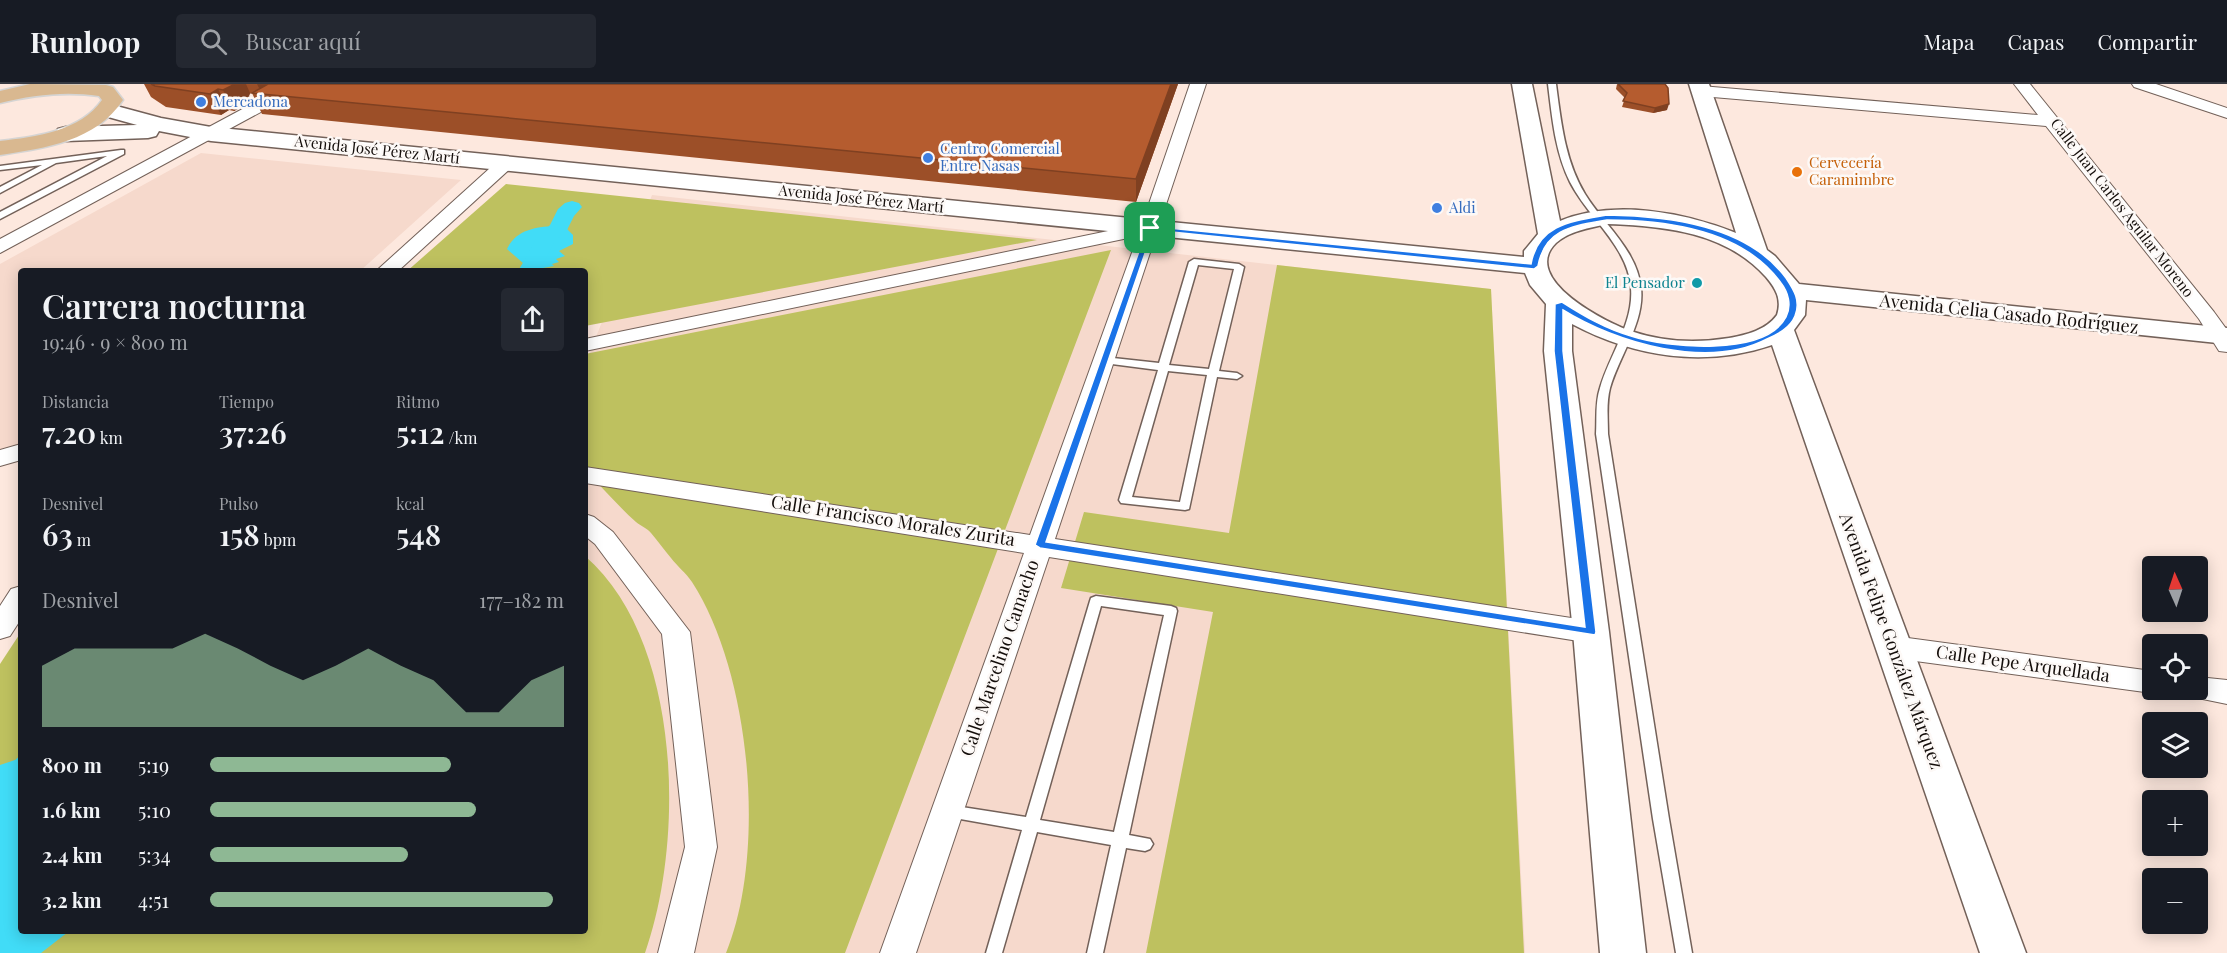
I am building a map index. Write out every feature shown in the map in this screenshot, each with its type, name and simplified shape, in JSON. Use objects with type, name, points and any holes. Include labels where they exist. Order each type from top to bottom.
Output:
[{"type":"main road","points":[[1522,84],[1550,234]]},
{"type":"main road","points":[[0,97],[45,87],[79,85],[111,95],[90,123],[66,134],[0,148]]},
{"type":"main road","points":[[1700,87],[1755,253]]},
{"type":"main road","name":"Avenida José Pérez Martí","points":[[111,95],[199,132]]},
{"type":"main road","name":"Avenida José Pérez Martí","points":[[66,134],[199,132],[1534,266]]},
{"type":"main road","points":[[1600,218],[1644,218],[1684,224],[1722,236],[1755,253],[1774,268],[1791,291],[1793,301],[1791,316],[1780,329],[1754,343],[1717,349],[1674,348],[1623,337],[1590,323],[1559,304],[1542,285],[1534,266],[1537,249],[1550,234],[1575,223],[1600,218]]},
{"type":"main road","name":"Avenida Celia Casado Rodríguez","points":[[1791,291],[2224,339]]},
{"type":"main road","points":[[1559,304],[1558,351],[1591,632],[1623,953]]},
{"type":"main road","name":"Avenida Felipe González Márquez","points":[[1780,329],[2003,953]]},
{"type":"street","points":[[0,247],[199,132],[261,99],[301,84]]},
{"type":"street","name":"Calle Marcelino Camacho","points":[[898,953],[1198,84]]},
{"type":"street","name":"Calle Juan Carlos Aguilar Moreno","points":[[2022,84],[2224,339]]},
{"type":"street","points":[[2140,84],[2227,112]]},
{"type":"street","points":[[1700,87],[2052,121]]},
{"type":"street","points":[[389,268],[506,163]]},
{"type":"street","points":[[588,344],[1150,228]]},
{"type":"street","points":[[0,458],[18,453]]},
{"type":"street","name":"Calle Francisco Morales Zurita","points":[[588,474],[1591,632]]},
{"type":"street","points":[[588,525],[604,538],[676,632],[701,847],[676,953]]},
{"type":"street","points":[[0,629],[18,601]]},
{"type":"street","name":"Calle Pepe Arquellada","points":[[1893,647],[2142,681]]},
{"type":"street","points":[[2208,689],[2227,692]]},
{"type":"lane","points":[[1552,84],[1560,147],[1567,166],[1581,194],[1614,236],[1632,267],[1636,291],[1632,315],[1604,390],[1602,434],[1655,785],[1684,953]]},
{"type":"lane","points":[[0,168],[121,152],[0,216]]},
{"type":"lane","points":[[0,190],[62,159]]},
{"type":"lane","points":[[1194,262],[1239,267],[1213,373],[1185,506],[1125,500],[1194,262]]},
{"type":"lane","points":[[1104,360],[1237,376]]},
{"type":"lane","points":[[994,953],[1096,601],[1171,611],[1095,953]]},
{"type":"lane","points":[[947,810],[1145,844]]},
{"type":"shaded area","points":[[201,153],[461,180],[363,268],[18,268],[18,451],[0,455],[0,264]]},
{"type":"shaded area","points":[[506,184],[1037,240],[588,325],[588,268],[411,268]]},
{"type":"shaded area","points":[[652,195],[1491,289],[1525,953],[254,953],[553,934],[588,934],[588,357]]},
{"type":"shaded area","points":[[1111,250],[845,953],[726,953],[739,912],[746,866],[749,816],[746,764],[739,713],[728,664],[712,620],[692,582],[649,531],[629,516],[588,473],[588,353]]},
{"type":"shaded area","points":[[1277,265],[1491,289],[1524,953],[1146,953],[1213,612],[1061,588],[1084,512],[1229,533]]},
{"type":"shaded area","points":[[588,559],[617,593],[641,638],[657,689],[666,744],[669,800],[666,855],[658,907],[645,953],[0,953],[0,664],[18,637],[18,934],[588,934]]},
{"type":"water","points":[[554,226],[567,229],[573,235],[573,244],[559,251],[565,256],[556,259],[559,262],[552,264],[554,266],[520,268],[523,263],[507,249],[521,234],[540,227]]},
{"type":"water","points":[[18,758],[18,934],[65,934],[41,953],[0,953],[0,765]]},
{"type":"building","points":[[151,84],[235,84],[210,94]]},
{"type":"building","name":"Centro Comercial Entre Nasas","points":[[268,84],[1171,84],[1136,179],[252,93]]},
{"type":"building","points":[[1618,84],[1665,84],[1668,88],[1669,104],[1655,108],[1623,101],[1627,93]]},
{"type":"waterway","points":[[530,268],[546,239],[559,228],[565,213],[572,207]]},
{"type":"place","name":"Mercadona","points":[[201,102]]},
{"type":"place","name":"Centro Comercial Entre Nasas","points":[[928,158]]},
{"type":"place","name":"Cervecería Caramimbre","points":[[1797,172]]},
{"type":"place","name":"Aldi","points":[[1437,208]]},
{"type":"place","name":"El Pensador","points":[[1697,283]]},
{"type":"route","points":[[1607,218],[1644,218],[1684,224],[1722,236],[1755,253],[1774,268],[1791,291],[1793,301],[1791,316],[1780,329],[1754,343],[1717,349],[1674,348],[1630,339],[1610,333],[1559,304],[1558,351],[1591,632],[1040,545],[1150,228],[1534,266],[1537,249],[1550,234],[1575,223],[1607,218]]}]
